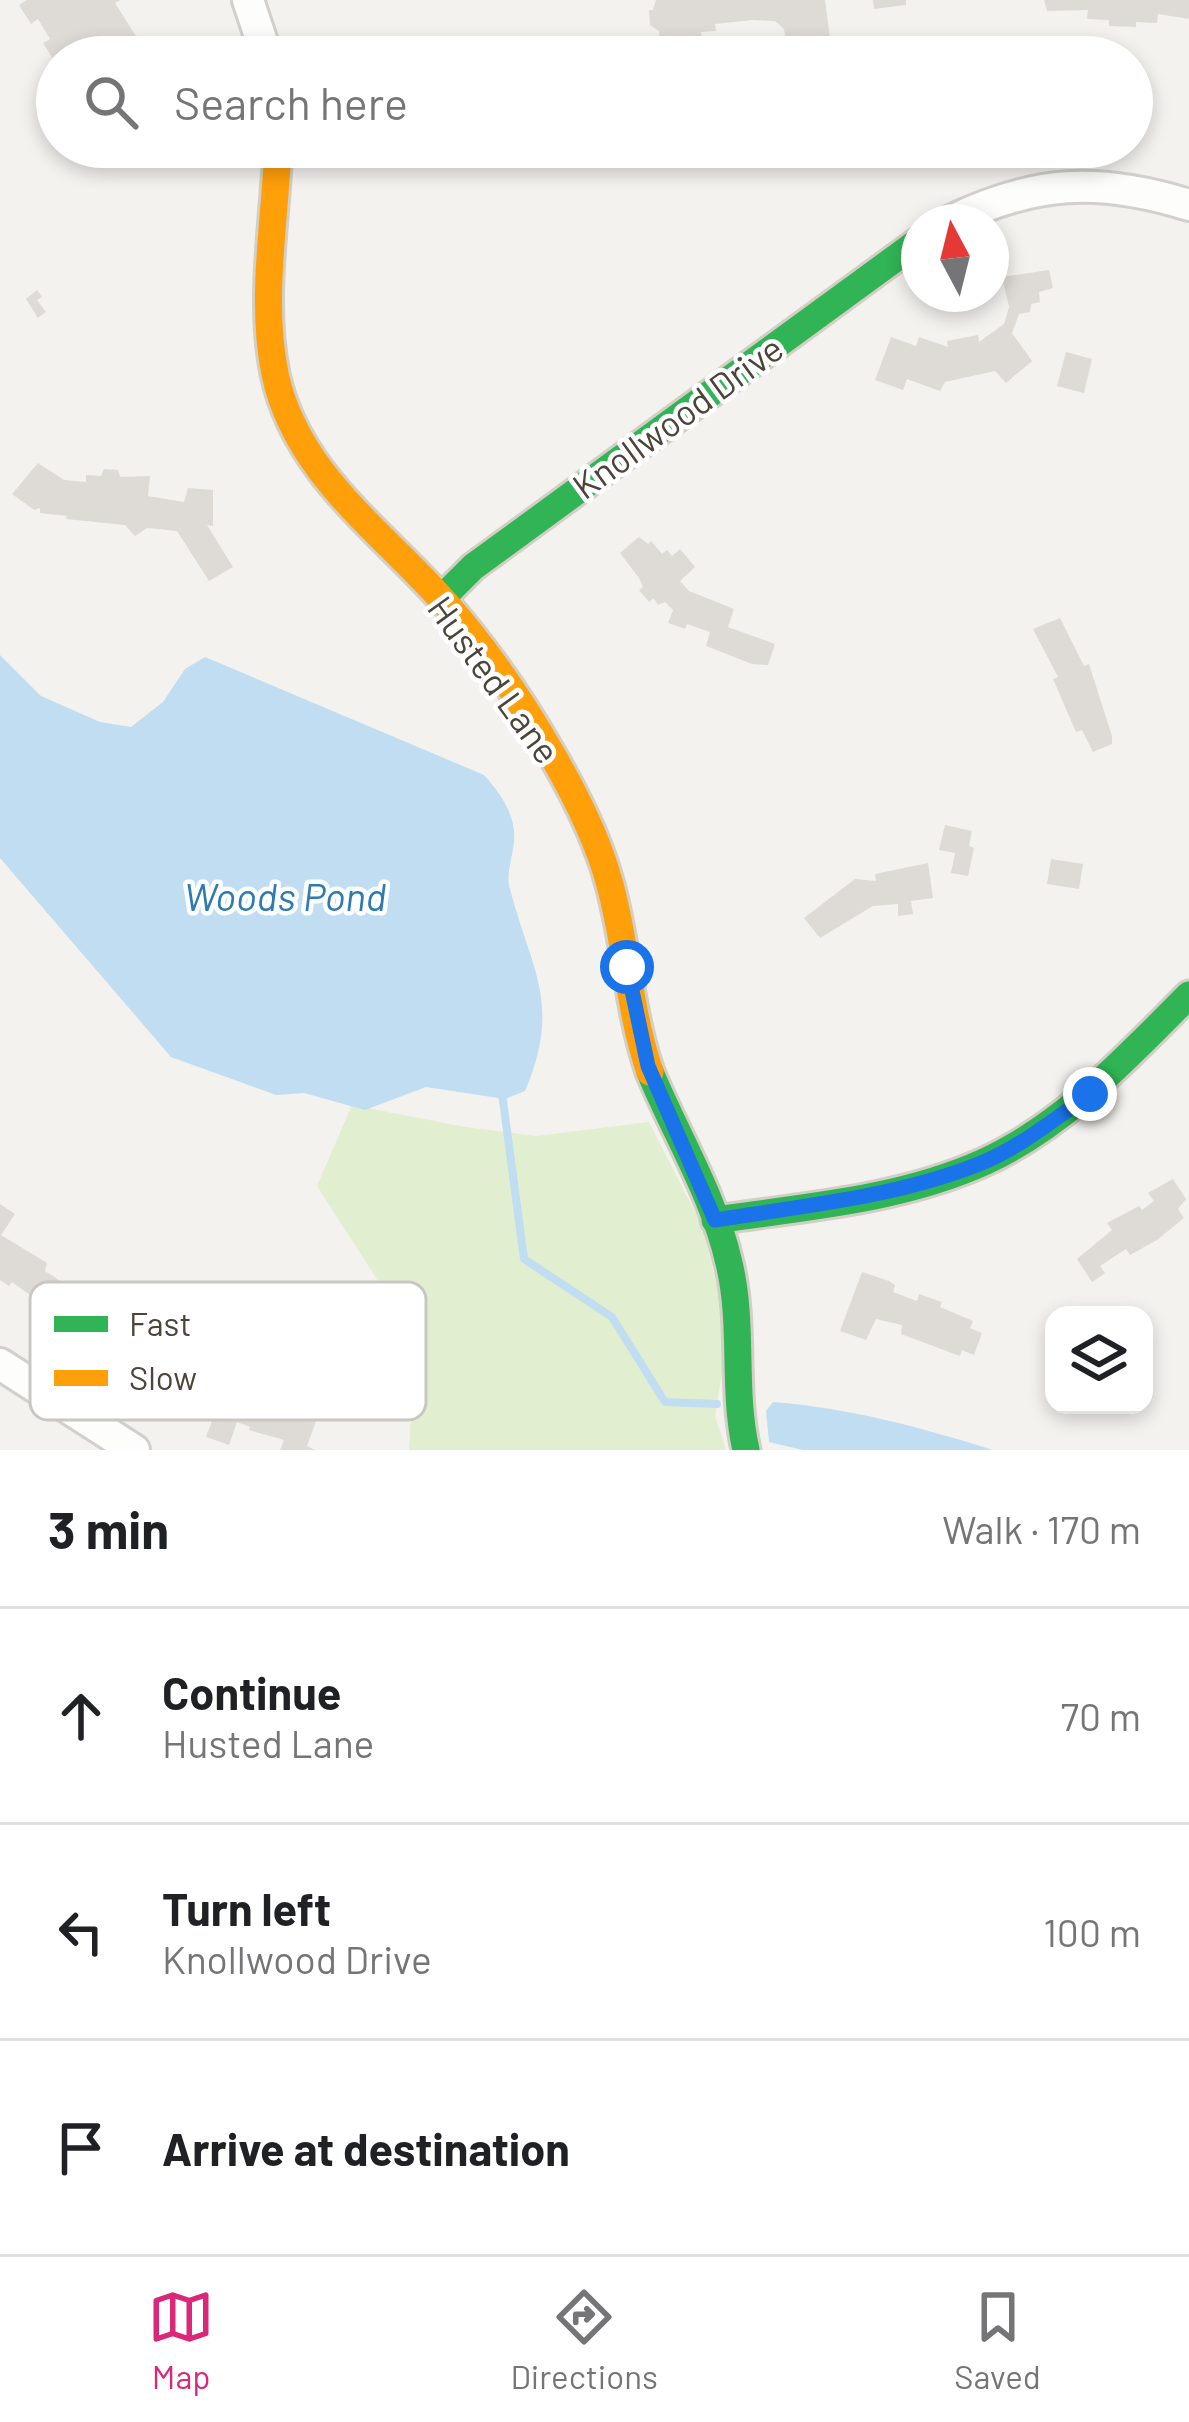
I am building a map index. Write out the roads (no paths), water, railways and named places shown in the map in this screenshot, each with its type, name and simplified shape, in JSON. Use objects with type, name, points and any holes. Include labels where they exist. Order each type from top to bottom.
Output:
[{"type":"street","points":[[248,0],[260,36]]},
{"type":"street","name":"Husted Lane","points":[[276,168],[266,305],[284,405],[328,482],[477,641],[542,734],[600,853],[614,893],[648,1066],[729,1261],[738,1313],[738,1418],[746,1450]]},
{"type":"street","points":[[987,204],[1064,186],[1104,185],[1146,191],[1189,205]]},
{"type":"street","name":"Knollwood Drive","points":[[441,598],[472,567],[901,254]]},
{"type":"street","points":[[715,1220],[878,1192],[982,1163],[1090,1094],[1189,995]]},
{"type":"street","points":[[0,1364],[30,1383]]},
{"type":"street","points":[[87,1420],[134,1450]]},
{"type":"water","name":"Woods Pond","points":[[0,655],[41,696],[100,722],[131,727],[163,702],[185,669],[205,657],[484,775],[511,818],[509,885],[542,1009],[536,1060],[525,1091],[505,1099],[426,1087],[365,1110],[304,1093],[276,1095],[171,1057],[0,858]]},
{"type":"water","points":[[773,1402],[884,1420],[993,1450],[803,1450],[769,1442],[766,1411]]},
{"type":"waterway","points":[[502,1093],[524,1259],[612,1317],[665,1402],[717,1404]]}]
